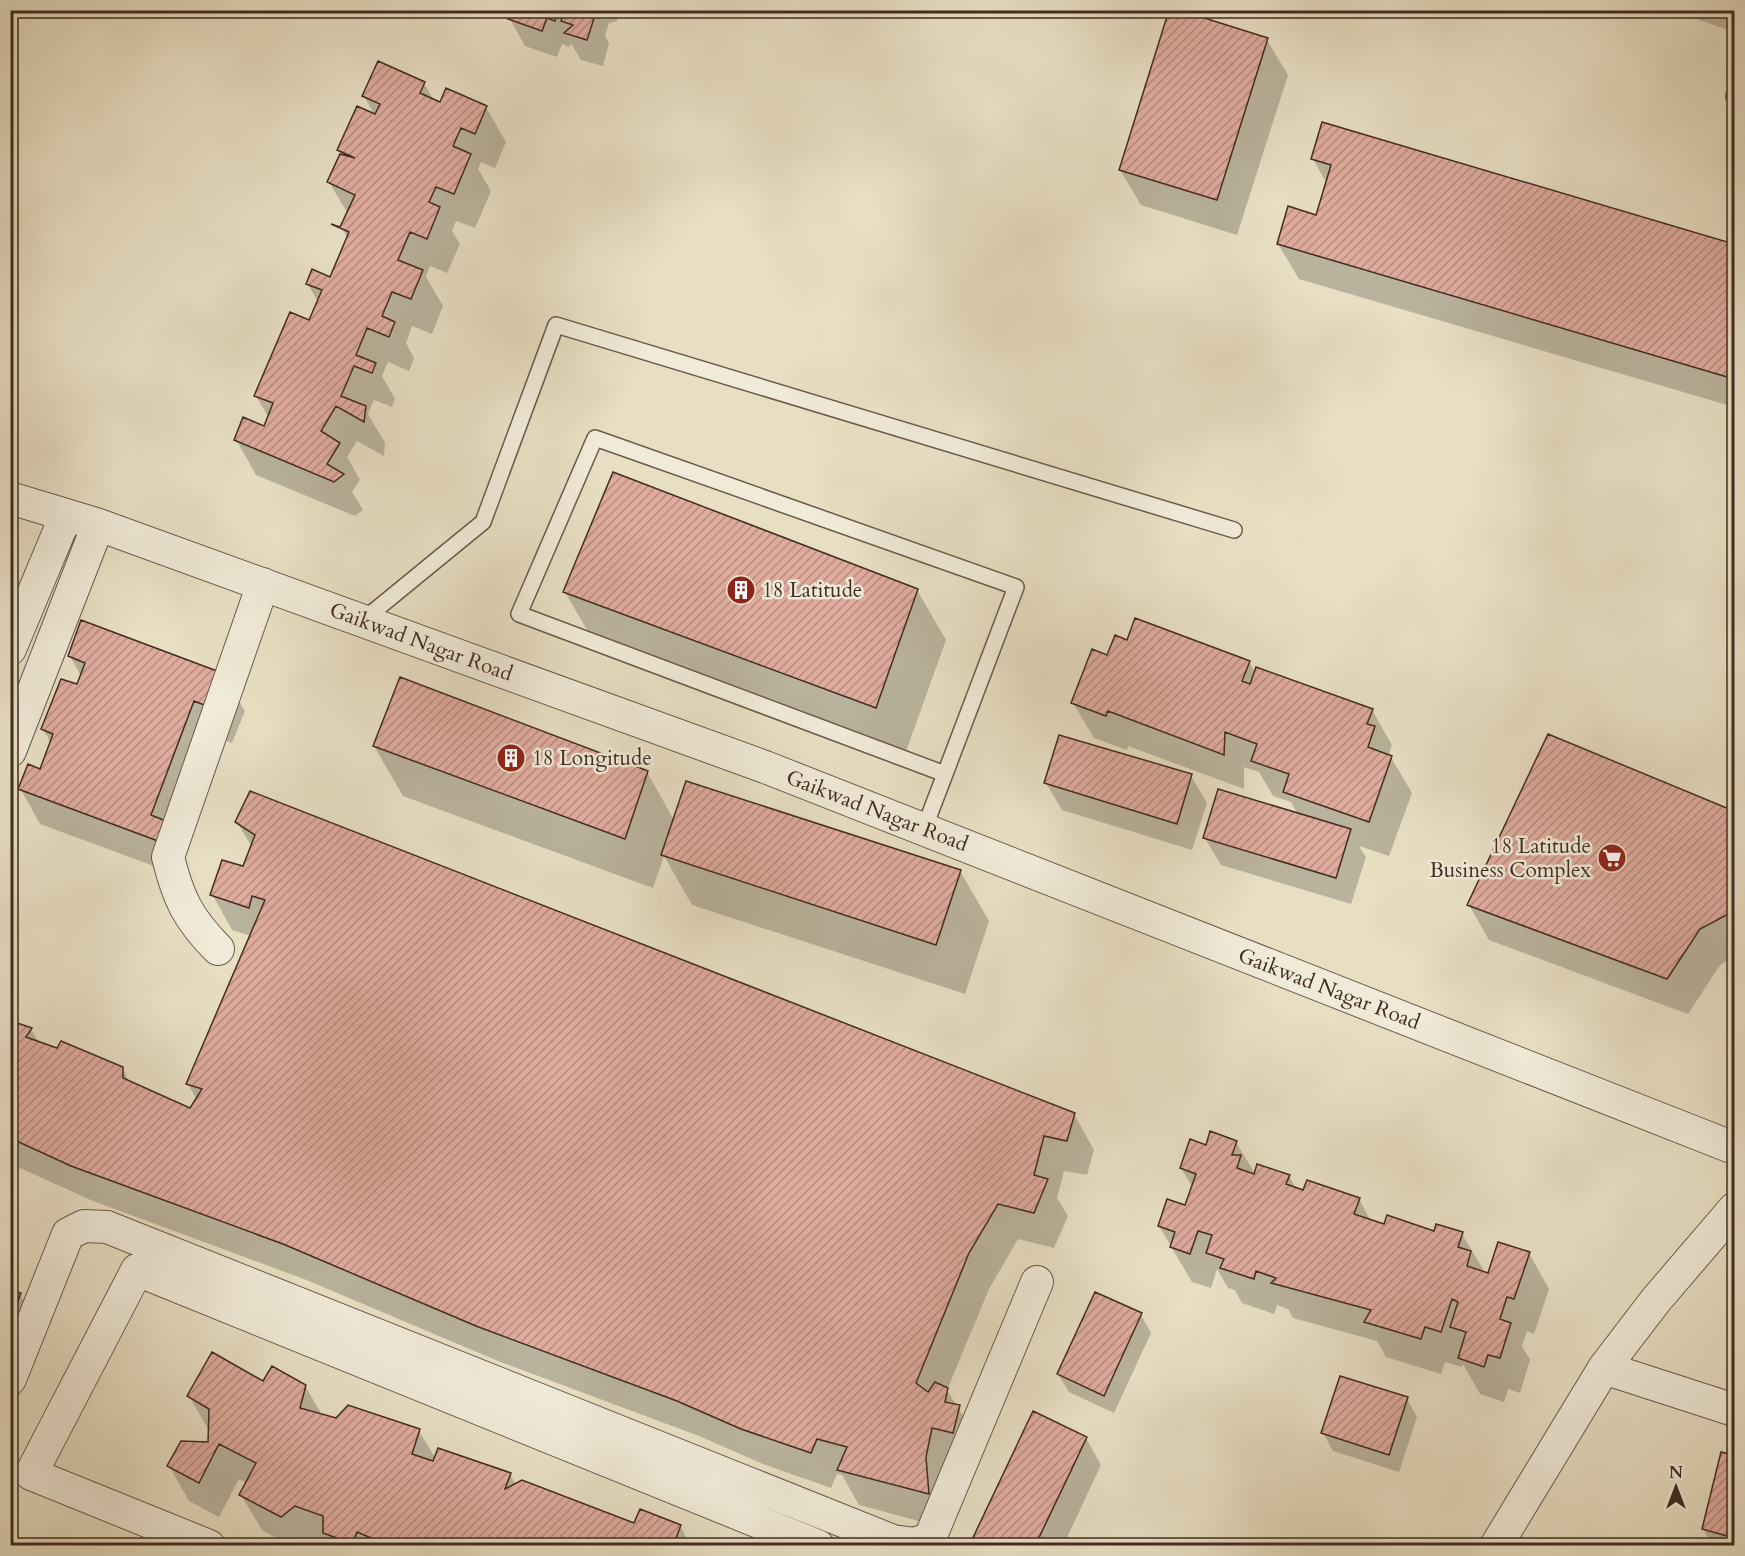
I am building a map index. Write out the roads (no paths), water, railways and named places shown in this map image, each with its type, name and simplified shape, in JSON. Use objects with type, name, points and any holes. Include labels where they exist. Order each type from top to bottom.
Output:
[{"type":"street","name":"Gaikwad Nagar Road","points":[[10,498],[98,525],[765,767],[1734,1148]]},
{"type":"street","points":[[10,649],[66,515]]},
{"type":"street","points":[[10,751],[98,525]]},
{"type":"street","points":[[218,949],[195,925],[176,892],[168,857],[263,585]]},
{"type":"street","points":[[1496,1545],[1605,1368],[1656,1300],[1734,1209]]},
{"type":"street","points":[[10,1379],[69,1234],[84,1226],[107,1227],[893,1541],[915,1544],[930,1538],[1037,1282]]},
{"type":"street","points":[[209,1545],[31,1474],[137,1270],[798,1542]]},
{"type":"street","points":[[1605,1368],[1734,1410]]},
{"type":"lane","points":[[362,621],[483,522],[556,325],[1234,530]]},
{"type":"lane","points":[[924,830],[1016,587],[595,438],[519,614],[945,774]]},
{"type":"place","name":"18 Latitude","points":[[741,590]]},
{"type":"place","name":"18 Longitude","points":[[511,758]]},
{"type":"place","name":"18 Latitude Business Complex","points":[[1612,858]]}]
